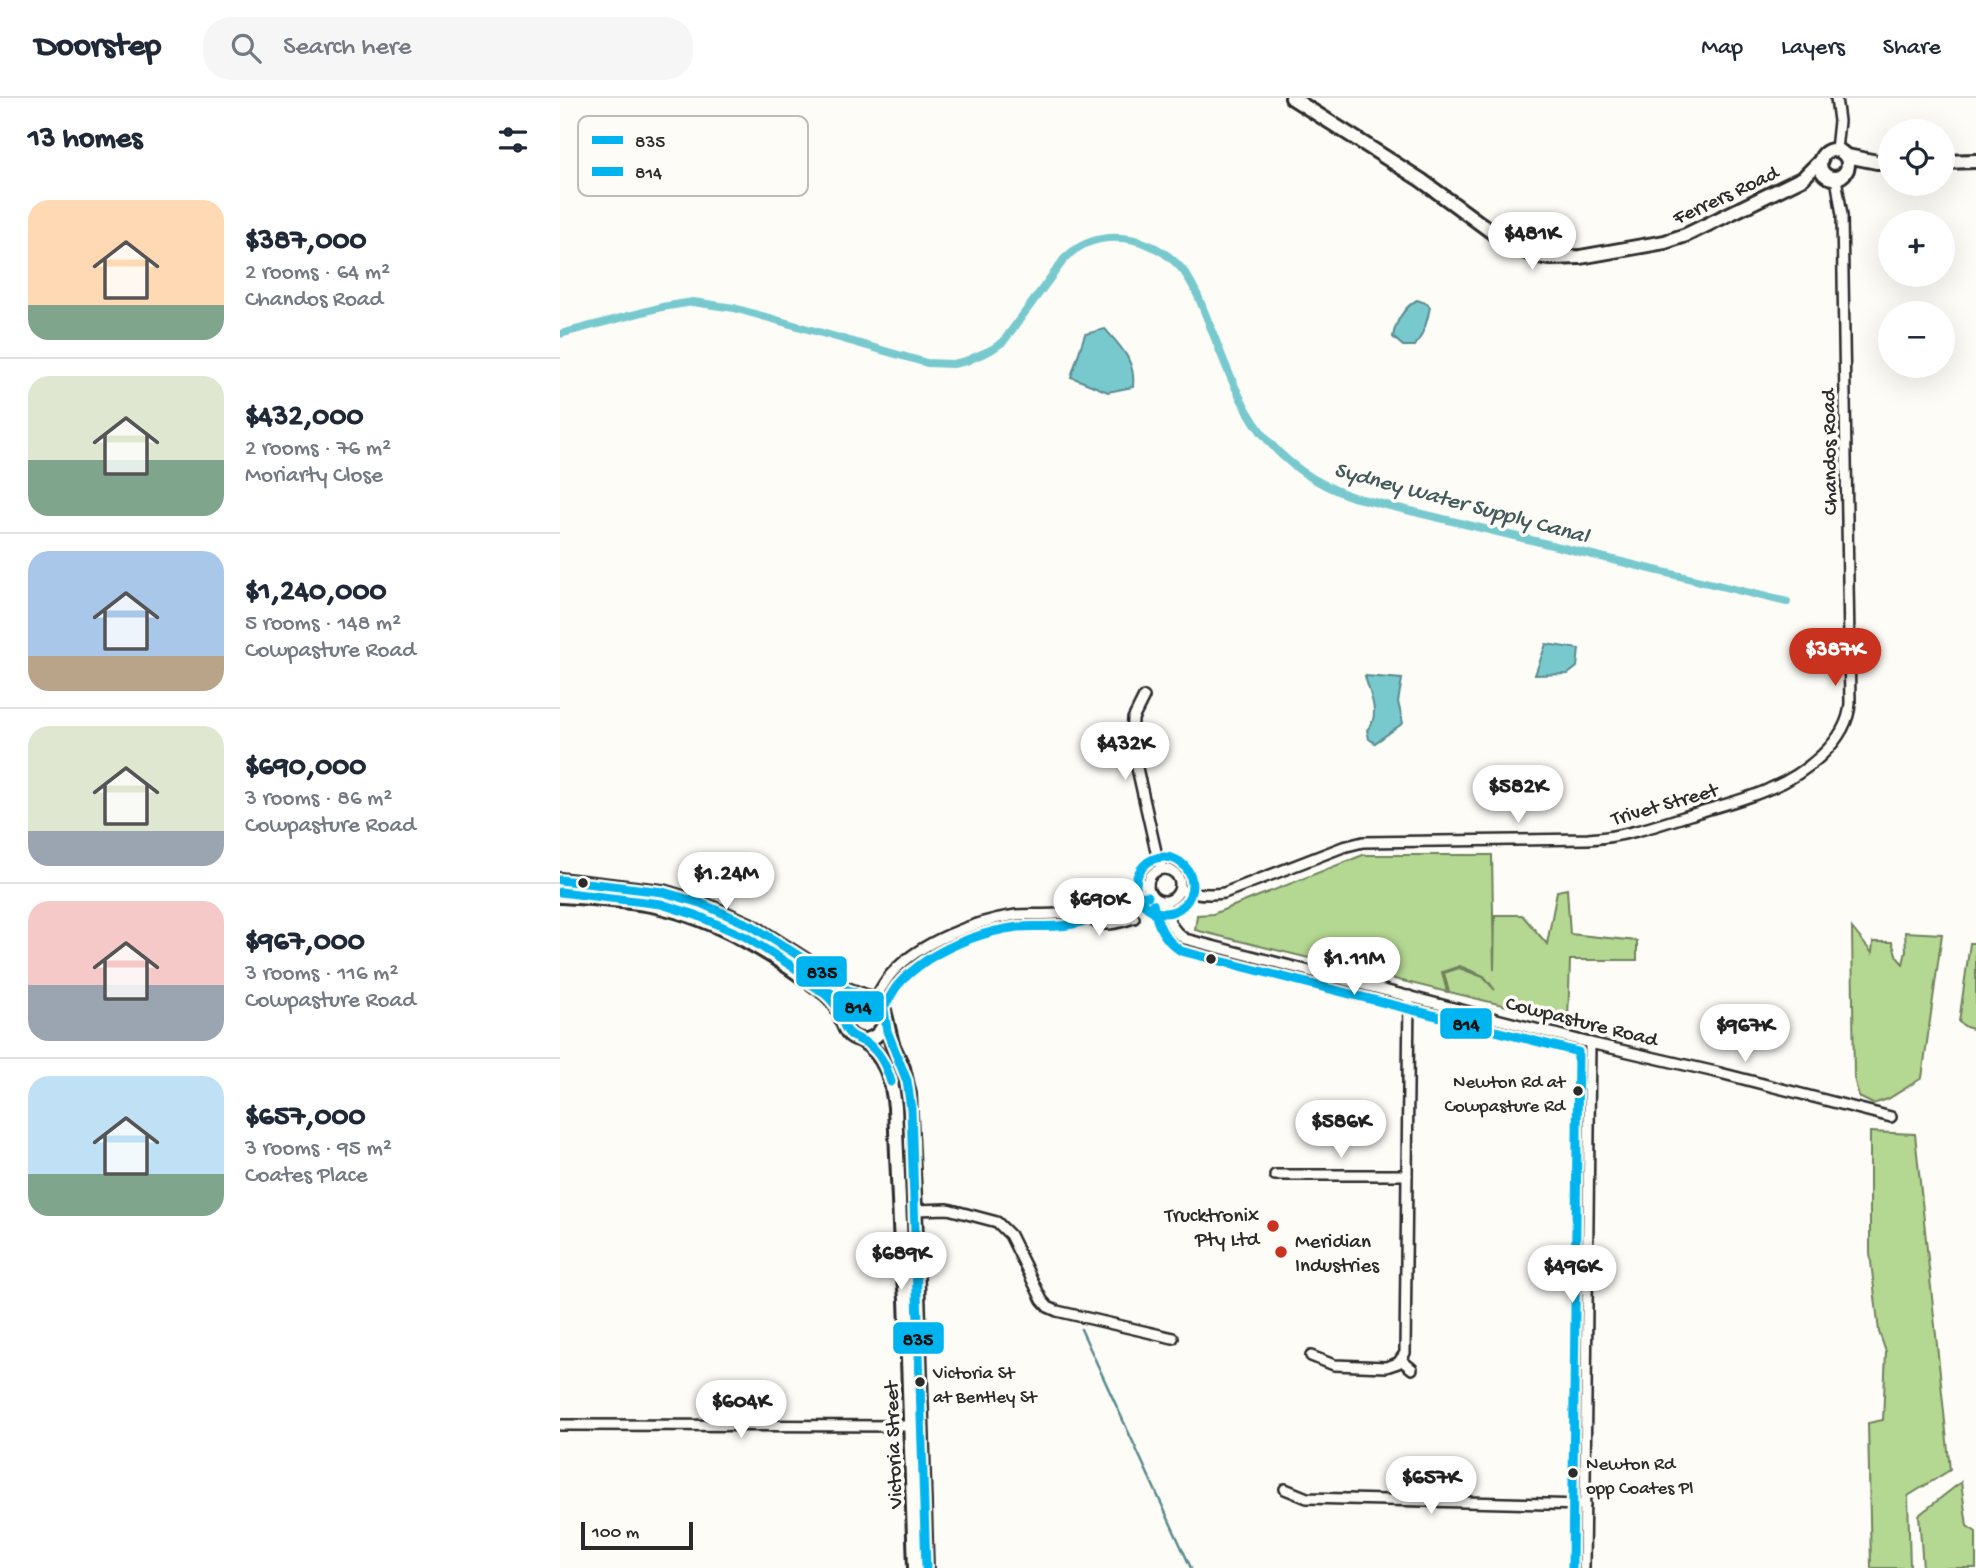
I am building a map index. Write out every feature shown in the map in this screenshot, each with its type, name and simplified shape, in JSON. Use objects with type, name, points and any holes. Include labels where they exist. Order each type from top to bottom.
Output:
[{"type":"main road","name":"Ferrers Road","points":[[1292,98],[1421,180],[1511,246],[1537,256],[1564,259],[1580,257],[1675,239],[1696,232],[1803,178],[1821,160]]},
{"type":"main road","points":[[1825,153],[1841,153],[1849,164],[1836,175],[1821,169],[1821,160],[1825,153]]},
{"type":"main road","name":"Ferrers Road","points":[[1841,153],[1878,161]]},
{"type":"main road","points":[[1955,162],[1976,161]]},
{"type":"main road","name":"Ferrers Road","points":[[1803,178],[1836,175],[1878,163]]},
{"type":"main road","points":[[560,880],[663,892],[700,903],[752,926],[845,989],[871,998],[883,1009],[885,1023],[873,1038],[861,1040],[850,1035],[836,1007],[824,992],[771,956],[722,928],[658,906],[560,896]]},
{"type":"main road","points":[[842,1019],[850,1002],[862,997],[871,998]]},
{"type":"main road","name":"Victoria Street","points":[[885,1017],[887,1031],[903,1068],[909,1094],[915,1210],[915,1568]]},
{"type":"main road","name":"Victoria Street","points":[[861,1040],[882,1060],[891,1079],[895,1100],[901,1247],[926,1568]]},
{"type":"street","points":[[1836,98],[1841,153]]},
{"type":"street","name":"Chandos Road","points":[[1836,175],[1842,215],[1850,703],[1846,725]]},
{"type":"street","points":[[1144,697],[1133,719],[1132,746],[1162,869]]},
{"type":"street","name":"Trivet Street","points":[[1180,890],[1211,895],[1224,893],[1363,842],[1588,839],[1632,833],[1776,786],[1804,769],[1827,749],[1846,725]]},
{"type":"street","points":[[1162,869],[1173,871],[1180,880],[1180,890],[1174,898],[1165,902],[1151,895],[1148,884],[1152,874],[1162,869]]},
{"type":"street","points":[[871,998],[903,962],[920,950],[963,929],[1016,915],[1077,911],[1121,886],[1148,884]]},
{"type":"street","name":"Cowpasture Road","points":[[1165,902],[1171,927],[1185,939],[1891,1117]]},
{"type":"street","points":[[1084,906],[1091,918],[1100,923],[1135,918]]},
{"type":"street","points":[[1311,1356],[1342,1366],[1387,1367],[1395,1365],[1405,1353],[1409,996]]},
{"type":"street","points":[[1584,1568],[1590,1043]]},
{"type":"street","points":[[1275,1175],[1407,1175]]},
{"type":"street","points":[[915,1210],[948,1209],[997,1222],[1010,1235],[1048,1307],[1173,1338]]},
{"type":"street","points":[[1401,1360],[1412,1369]]},
{"type":"street","points":[[560,1425],[916,1426]]},
{"type":"street","points":[[1284,1489],[1307,1498],[1585,1505]]},
{"type":"green space","points":[[1363,855],[1492,855],[1494,970],[1495,915],[1522,915],[1547,944],[1557,891],[1567,889],[1570,934],[1637,941],[1637,960],[1570,960],[1568,1021],[1449,992],[1444,973],[1459,968],[1483,977],[1495,990],[1484,976],[1460,966],[1442,972],[1447,992],[1195,930],[1197,915],[1213,914]]},
{"type":"green space","points":[[1852,928],[1872,953],[1873,942],[1892,942],[1897,957],[1903,964],[1906,951],[1905,932],[1942,934],[1922,1078],[1888,1099],[1873,1104],[1859,1097],[1854,1078]]},
{"type":"green space","points":[[1970,943],[1976,943],[1976,1030],[1959,1022]]},
{"type":"green space","points":[[1870,1132],[1915,1134],[1950,1470],[1908,1496],[1910,1568],[1871,1568],[1868,1423],[1883,1420],[1886,1352],[1879,1332],[1870,1253]]},
{"type":"green space","points":[[1961,1482],[1967,1526],[1976,1532],[1976,1568],[1923,1568],[1919,1515]]},
{"type":"water","points":[[1417,300],[1430,307],[1426,323],[1415,346],[1403,346],[1393,337],[1394,332],[1404,311]]},
{"type":"water","points":[[1105,329],[1130,362],[1133,387],[1108,392],[1071,377],[1085,334]]},
{"type":"water","points":[[1546,644],[1579,649],[1577,667],[1568,674],[1535,675]]},
{"type":"water","points":[[1365,676],[1402,679],[1398,702],[1403,723],[1375,743],[1369,739],[1367,730],[1374,718],[1374,711]]},
{"type":"waterway","name":"Sydney Water Supply Canal","points":[[560,334],[662,307],[693,302],[734,308],[927,363],[953,364],[966,361],[1003,342],[1065,258],[1078,248],[1093,241],[1124,238],[1155,248],[1184,271],[1198,296],[1224,361],[1251,417],[1269,442],[1291,463],[1318,482],[1353,497],[1787,602]]},
{"type":"waterway","points":[[1081,1329],[1191,1568]]},
{"type":"transit line","name":"814","points":[[1158,857],[1170,857],[1180,861],[1188,869],[1192,885],[1188,901],[1180,909],[1170,913],[1158,913],[1148,909],[1140,901],[1136,891],[1136,879],[1140,869],[1148,861],[1158,857]]},
{"type":"transit line","name":"835","points":[[560,880],[663,892],[700,903],[752,926],[845,989],[874,1000],[884,1010],[887,1031],[907,1081],[911,1109],[926,1568]]},
{"type":"transit line","name":"814","points":[[560,892],[661,904],[696,915],[746,937],[840,1000],[874,1012],[885,1005],[898,985],[912,971],[959,943],[1006,929],[1078,923],[1129,899],[1148,896]]},
{"type":"transit line","name":"814","points":[[1153,904],[1162,930],[1181,951],[1578,1052],[1572,1568]]},
{"type":"transit line","name":"835","points":[[808,982],[834,1004],[849,1033],[877,1052],[891,1082]]},
{"type":"place","name":"Newton Rd at Cowpasture Rd","points":[[1578,1091]]},
{"type":"place","name":"Trucktronix Pty Ltd","points":[[1273,1226]]},
{"type":"place","name":"Meridian Industries","points":[[1281,1252]]},
{"type":"place","name":"Victoria St at Bentley St","points":[[920,1382]]},
{"type":"place","name":"Newton Rd opp Coates Pl","points":[[1573,1473]]}]
